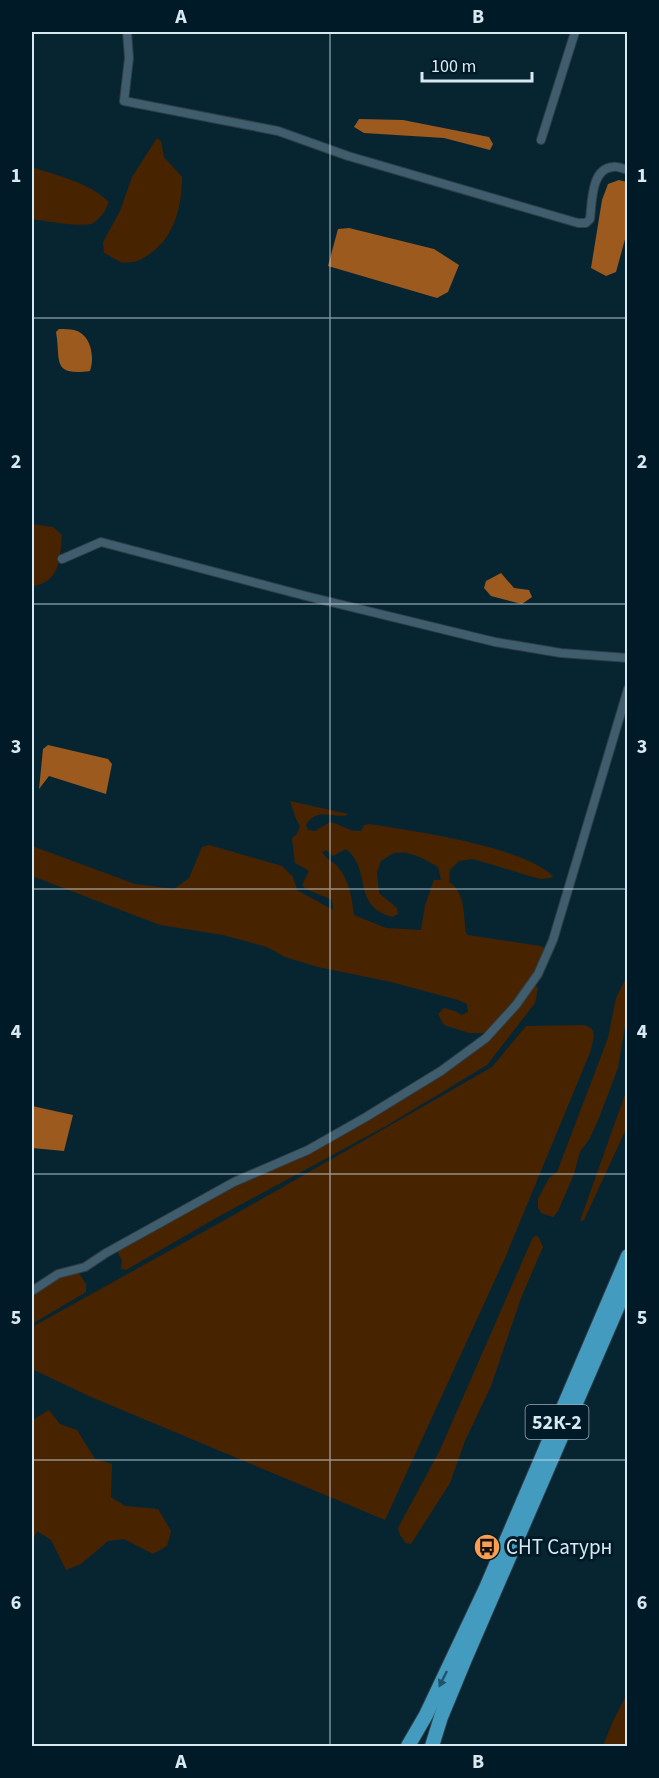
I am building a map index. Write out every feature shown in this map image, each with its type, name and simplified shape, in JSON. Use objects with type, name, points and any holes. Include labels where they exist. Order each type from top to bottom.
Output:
[{"type":"main road","name":"52К-2","points":[[408,1746],[426,1715],[486,1588],[627,1256]]},
{"type":"main road","name":"52К-2","points":[[432,1746],[441,1717],[465,1659],[627,1283]]},
{"type":"street","points":[[127,32],[129,58],[124,101],[278,131],[348,156],[578,223],[586,223],[590,219],[594,185],[602,171],[613,166],[627,170]]},
{"type":"street","points":[[541,140],[575,32]]},
{"type":"street","points":[[62,559],[101,542],[284,591],[484,640],[561,653],[627,658]]},
{"type":"street","points":[[32,1291],[58,1274],[85,1267],[234,1182],[318,1144],[441,1071],[486,1038],[516,1005],[538,974],[549,949],[577,863],[627,689]]},
{"type":"shaded area","points":[[359,119],[403,120],[489,137],[493,144],[490,150],[444,138],[364,133],[354,127]]},
{"type":"shaded area","points":[[157,138],[161,141],[164,157],[182,177],[179,209],[171,229],[159,246],[141,259],[121,262],[104,253],[103,242],[120,211],[132,177]]},
{"type":"shaded area","points":[[32,167],[92,189],[109,202],[100,217],[91,224],[32,219]]},
{"type":"shaded area","points":[[619,180],[627,182],[627,232],[616,272],[606,276],[591,268],[602,200],[608,184]]},
{"type":"shaded area","points":[[349,228],[434,249],[459,265],[448,292],[437,298],[328,266],[338,229]]},
{"type":"shaded area","points":[[59,329],[80,332],[88,341],[92,353],[90,371],[78,372],[63,369],[60,364],[56,332]]},
{"type":"shaded area","points":[[32,524],[53,527],[62,535],[59,561],[54,574],[42,584],[33,586]]},
{"type":"shaded area","points":[[501,573],[514,588],[529,590],[532,597],[522,604],[491,596],[484,588],[486,581]]},
{"type":"shaded area","points":[[48,745],[108,759],[112,764],[106,794],[49,776],[39,789],[43,749]]},
{"type":"shaded area","points":[[290,801],[348,814],[345,816],[318,815],[306,825],[308,830],[315,831],[330,822],[361,831],[364,825],[369,824],[466,841],[517,856],[538,865],[553,876],[540,879],[473,859],[459,861],[450,870],[449,882],[461,898],[468,935],[545,948],[529,982],[487,1033],[469,1033],[444,1025],[438,1014],[444,1008],[462,1015],[468,1012],[467,1004],[458,1000],[391,982],[318,967],[285,957],[267,947],[223,935],[160,925],[32,876],[32,846],[135,884],[174,889],[189,878],[202,847],[209,845],[282,866],[293,877],[297,890],[333,910],[332,900],[302,885],[309,871],[295,863],[292,838],[297,834],[300,826]],"holes":[[[346,849],[354,858],[371,904],[379,912],[392,917],[398,914],[397,908],[379,893],[377,872],[381,861],[400,852],[412,854],[438,867],[441,880],[434,880],[425,905],[421,930],[386,928],[354,915],[351,895],[344,876],[322,852],[326,850],[333,856]]]},
{"type":"shaded area","points":[[627,976],[627,1014],[618,1068],[590,1138],[580,1152],[574,1174],[558,1211],[553,1217],[541,1213],[538,1208],[538,1199],[549,1178],[557,1172],[608,1038],[616,998]]},
{"type":"shaded area","points":[[532,987],[538,988],[535,1003],[487,1065],[386,1126],[216,1218],[126,1270],[121,1269],[122,1260],[116,1250],[235,1185],[347,1132],[413,1094],[495,1034]]},
{"type":"shaded area","points":[[585,1025],[592,1029],[594,1035],[591,1050],[505,1258],[385,1520],[91,1397],[32,1369],[32,1327],[492,1067],[526,1026]]},
{"type":"shaded area","points":[[627,1089],[627,1127],[584,1220],[580,1221]]},
{"type":"shaded area","points":[[32,1106],[73,1115],[64,1151],[32,1148]]},
{"type":"shaded area","points":[[538,1236],[543,1247],[521,1298],[491,1386],[465,1441],[450,1483],[411,1544],[406,1543],[398,1528],[440,1450],[533,1237]]},
{"type":"shaded area","points":[[78,1272],[86,1284],[86,1292],[32,1324],[32,1297],[59,1277]]},
{"type":"shaded area","points":[[49,1410],[60,1424],[77,1430],[95,1459],[112,1464],[111,1497],[125,1506],[158,1509],[171,1531],[167,1546],[153,1554],[124,1539],[108,1541],[81,1564],[66,1570],[51,1540],[37,1531],[32,1541],[32,1428],[34,1419]]},
{"type":"shaded area","points":[[627,1694],[627,1746],[603,1746],[613,1721]]},
{"type":"place","name":"СНТ Сатурн","points":[[487,1547]]}]
